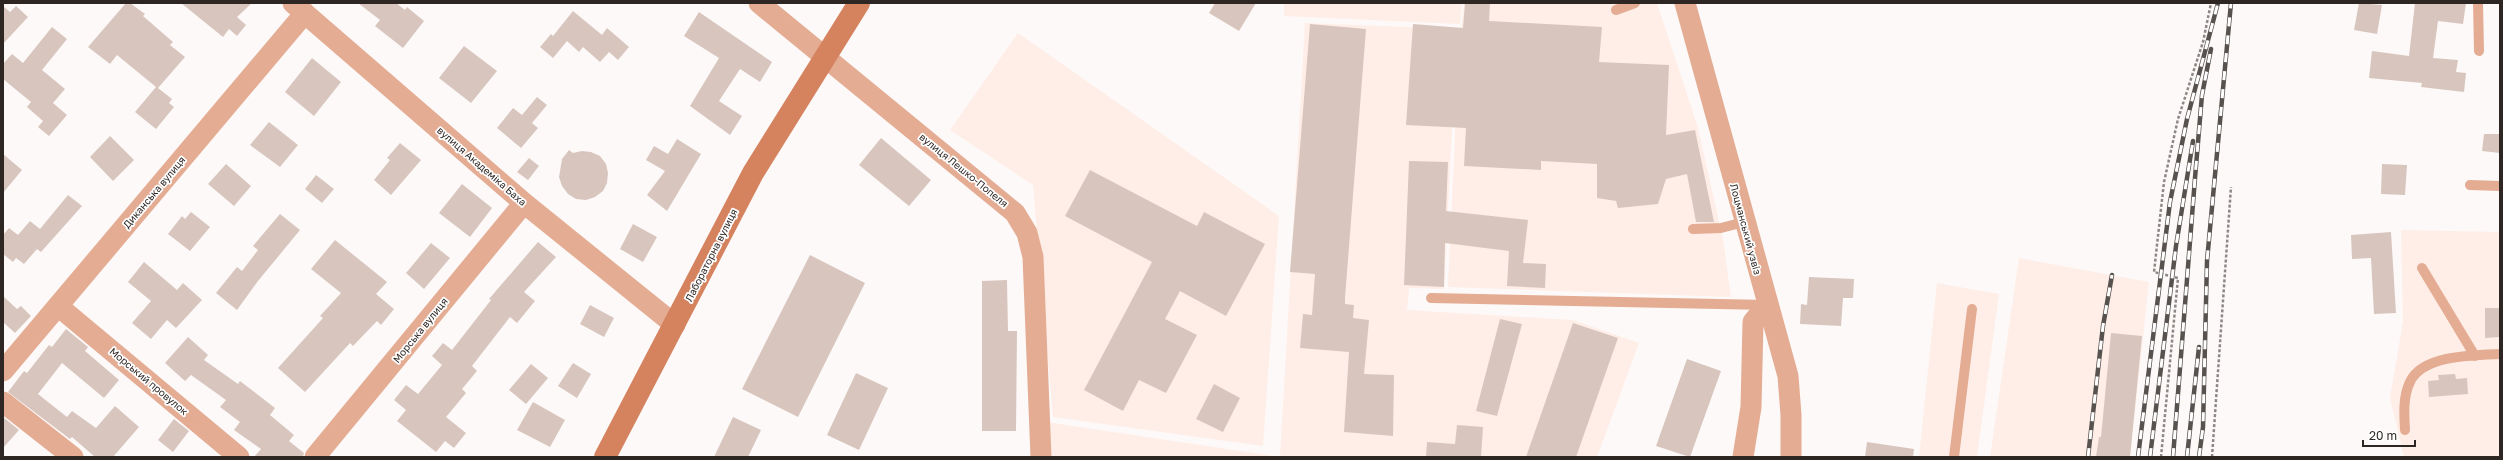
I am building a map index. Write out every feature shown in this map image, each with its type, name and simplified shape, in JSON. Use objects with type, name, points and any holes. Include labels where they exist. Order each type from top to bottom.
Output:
[{"type":"main road","points":[[825,58],[859,3]]},
{"type":"main road","name":"Лабораторна вулиця","points":[[605,457],[753,173],[825,58]]},
{"type":"street","name":"вулиця Лешко-Попеля","points":[[759,3],[1015,213],[1027,233],[1033,257],[1041,457]]},
{"type":"street","name":"Лоцманський узвіз","points":[[1685,3],[1744,222],[1788,376],[1791,415],[1791,457]]},
{"type":"street","name":"вулиця Академіка Баха","points":[[299,8],[524,203],[675,325]]},
{"type":"street","name":"Диканська вулиця","points":[[3,371],[58,306],[299,8]]},
{"type":"street","name":"Морська вулиця","points":[[315,457],[524,203]]},
{"type":"street","points":[[1743,457],[1752,407],[1753,322],[1767,305]]},
{"type":"street","name":"Морський провулок","points":[[58,306],[239,457]]},
{"type":"street","points":[[3,402],[73,457]]},
{"type":"lane","points":[[1616,10],[1635,3]]},
{"type":"lane","points":[[2478,3],[2479,51]]},
{"type":"lane","points":[[2470,185],[2500,186]]},
{"type":"lane","points":[[1693,230],[1721,228],[1744,222]]},
{"type":"lane","points":[[2422,268],[2475,356]]},
{"type":"lane","points":[[1431,298],[1767,305]]},
{"type":"lane","points":[[1954,457],[1972,309]]},
{"type":"lane","points":[[2404,430],[2404,407],[2410,381],[2420,368],[2447,358],[2500,354]]},
{"type":"path","points":[[2161,457],[2178,278],[2154,272],[2164,182],[2178,119],[2203,42],[2211,3]]},
{"type":"path","points":[[2212,457],[2231,187]]},
{"type":"shaded area","points":[[1284,3],[1462,3],[1460,24],[1284,16]]},
{"type":"shaded area","points":[[1464,3],[1657,3],[1698,128],[1723,239],[1731,297],[1448,287],[1459,49]]},
{"type":"shaded area","points":[[1305,23],[1457,29],[1444,289],[1409,288],[1407,310],[1573,320],[1639,343],[1597,457],[1280,457]]},
{"type":"shaded area","points":[[1018,33],[1279,216],[1263,446],[1053,417],[1033,185],[950,130]]},
{"type":"shaded area","points":[[2401,230],[2500,232],[2500,457],[2404,457],[2390,398],[2403,321]]},
{"type":"shaded area","points":[[2019,258],[2149,282],[2130,457],[1990,457]]},
{"type":"shaded area","points":[[1937,283],[1999,294],[1977,457],[1919,457]]},
{"type":"shaded area","points":[[1046,422],[1280,457],[1046,457]]},
{"type":"building","points":[[126,3],[130,3],[145,14],[143,16],[173,42],[170,45],[185,57],[158,88],[172,99],[169,103],[174,107],[156,129],[135,112],[156,87],[117,55],[110,64],[88,47]]},
{"type":"building","points":[[181,3],[252,3],[237,17],[246,25],[237,36],[229,29],[223,37]]},
{"type":"building","points":[[358,3],[396,3],[405,10],[407,7],[424,21],[403,48],[375,26],[380,20]]},
{"type":"building","points":[[1215,3],[1256,3],[1239,31],[1209,13]]},
{"type":"building","points":[[1465,3],[1490,3],[1489,21],[1602,27],[1599,62],[1669,65],[1666,135],[1695,130],[1714,222],[1696,222],[1687,174],[1666,179],[1658,204],[1618,208],[1616,201],[1597,198],[1597,164],[1541,161],[1541,170],[1464,166],[1466,128],[1406,125],[1413,24],[1463,28]]},
{"type":"building","points":[[2359,3],[2382,5],[2377,34],[2354,30]]},
{"type":"building","points":[[2415,3],[2466,3],[2463,24],[2438,21],[2433,58],[2458,60],[2456,72],[2466,73],[2464,92],[2421,87],[2422,83],[2369,78],[2372,51],[2409,56]]},
{"type":"building","points":[[3,6],[10,12],[16,6],[28,17],[3,44]]},
{"type":"building","points":[[573,11],[602,35],[607,28],[629,47],[618,60],[609,52],[600,62],[583,47],[579,52],[567,41],[553,58],[540,47],[551,34],[553,36]]},
{"type":"building","points":[[699,12],[772,62],[760,82],[740,69],[719,101],[742,116],[730,135],[690,106],[719,58],[684,36]]},
{"type":"building","points":[[1310,24],[1366,29],[1345,304],[1354,305],[1353,318],[1369,320],[1364,374],[1394,375],[1393,436],[1344,432],[1349,352],[1300,348],[1303,314],[1312,315],[1315,274],[1290,272]]},
{"type":"building","points":[[52,27],[67,39],[42,70],[65,89],[53,103],[67,115],[49,136],[38,127],[43,121],[27,107],[31,102],[3,79],[3,64],[12,54],[23,63]]},
{"type":"building","points":[[464,46],[497,71],[471,103],[439,78]]},
{"type":"building","points":[[312,58],[341,82],[314,116],[285,92]]},
{"type":"building","points":[[537,97],[547,105],[532,123],[538,128],[521,148],[497,128],[513,108],[522,115]]},
{"type":"building","points":[[269,122],[298,145],[280,167],[250,145]]},
{"type":"building","points":[[2484,134],[2500,134],[2500,153],[2482,151]]},
{"type":"building","points":[[110,136],[134,160],[113,181],[90,157]]},
{"type":"building","points":[[881,138],[931,180],[909,206],[859,165]]},
{"type":"building","points":[[677,139],[701,154],[667,211],[647,195],[665,171],[646,160],[654,146],[668,154]]},
{"type":"building","points":[[400,143],[421,160],[391,195],[374,180],[390,160],[387,158]]},
{"type":"building","points":[[569,150],[573,153],[582,151],[591,152],[600,156],[606,164],[608,173],[607,183],[603,191],[595,197],[586,200],[576,199],[568,194],[562,186],[559,177],[562,159]]},
{"type":"building","points":[[3,154],[22,170],[3,193]]},
{"type":"building","points":[[529,158],[539,166],[528,180],[517,172]]},
{"type":"building","points":[[1409,161],[1448,162],[1446,211],[1528,220],[1523,263],[1546,264],[1545,288],[1507,286],[1509,251],[1445,243],[1444,287],[1404,285]]},
{"type":"building","points":[[226,164],[251,186],[234,206],[208,184]]},
{"type":"building","points":[[2382,164],[2407,165],[2405,195],[2381,194]]},
{"type":"building","points":[[1090,170],[1197,226],[1204,212],[1265,244],[1226,316],[1180,291],[1165,319],[1197,335],[1166,393],[1139,380],[1123,411],[1084,390],[1152,262],[1065,216]]},
{"type":"building","points":[[316,175],[334,189],[322,203],[305,189]]},
{"type":"building","points":[[462,184],[492,208],[470,237],[439,213]]},
{"type":"building","points":[[68,195],[82,206],[41,252],[37,249],[24,264],[16,258],[13,262],[3,254],[3,235],[9,228],[18,235],[30,221],[40,229]]},
{"type":"building","points":[[191,212],[210,227],[190,251],[168,234],[182,216],[185,219]]},
{"type":"building","points":[[280,214],[300,230],[258,281],[237,310],[216,293],[237,267],[242,271],[258,250],[253,246]]},
{"type":"building","points":[[633,224],[657,237],[643,262],[620,249]]},
{"type":"building","points":[[2391,232],[2396,313],[2374,314],[2371,258],[2352,259],[2351,235]]},
{"type":"building","points":[[335,240],[387,282],[376,294],[394,309],[381,325],[377,321],[353,346],[350,343],[305,392],[278,368],[323,318],[320,316],[341,293],[311,269]]},
{"type":"building","points":[[538,242],[556,257],[524,292],[535,301],[517,323],[510,317],[472,366],[477,371],[462,389],[466,393],[446,417],[466,433],[454,448],[445,441],[436,452],[397,421],[406,410],[394,400],[406,385],[418,394],[442,365],[432,356],[443,343],[452,350],[491,300],[489,299]]},
{"type":"building","points":[[431,243],[450,258],[424,289],[406,273]]},
{"type":"building","points":[[810,255],[865,283],[798,417],[742,389]]},
{"type":"building","points":[[144,262],[177,290],[183,283],[202,300],[176,328],[167,320],[151,339],[132,323],[151,301],[128,282]]},
{"type":"building","points":[[1809,277],[1854,279],[1853,298],[1843,298],[1841,326],[1800,324],[1801,304],[1807,305]]},
{"type":"building","points":[[1007,280],[1008,331],[1017,331],[1016,431],[982,431],[982,281]]},
{"type":"building","points":[[3,296],[17,309],[21,306],[31,316],[15,333],[3,322]]},
{"type":"building","points":[[590,305],[614,318],[604,337],[580,324]]},
{"type":"building","points":[[2485,308],[2500,308],[2500,337],[2485,338]]},
{"type":"building","points":[[1500,319],[1522,324],[1497,416],[1476,411]]},
{"type":"building","points":[[1573,323],[1618,338],[1576,457],[1526,457]]},
{"type":"building","points":[[66,329],[88,347],[85,351],[119,380],[104,398],[62,363],[38,394],[67,417],[72,411],[96,428],[115,406],[139,427],[113,457],[95,457],[72,437],[70,439],[8,392],[24,371],[27,373],[49,345],[52,347]]},
{"type":"building","points":[[2111,333],[2142,336],[2130,457],[2096,457],[2099,437],[2101,437]]},
{"type":"building","points":[[188,337],[208,355],[204,360],[238,384],[240,381],[275,408],[270,415],[294,435],[289,441],[304,453],[303,457],[254,457],[261,449],[234,430],[240,422],[220,407],[226,400],[191,375],[185,381],[165,363]]},
{"type":"building","points":[[1687,359],[1721,371],[1690,457],[1656,446]]},
{"type":"building","points":[[573,363],[591,374],[577,398],[558,386]]},
{"type":"building","points":[[531,364],[548,378],[526,404],[509,390]]},
{"type":"building","points":[[856,373],[888,388],[859,450],[827,435]]},
{"type":"building","points":[[2455,374],[2456,379],[2467,378],[2468,394],[2429,397],[2428,381],[2439,380],[2438,375]]},
{"type":"building","points":[[1214,384],[1240,398],[1223,432],[1196,419]]},
{"type":"building","points":[[533,402],[565,420],[550,447],[517,430]]},
{"type":"building","points":[[3,417],[19,430],[3,448]]},
{"type":"building","points":[[733,417],[761,430],[748,457],[714,457]]},
{"type":"building","points":[[174,419],[189,431],[173,452],[158,440]]},
{"type":"building","points":[[1457,425],[1483,427],[1481,457],[1426,457],[1427,442],[1455,444]]},
{"type":"building","points":[[1867,442],[1914,449],[1913,457],[1865,457]]},
{"type":"railway","points":[[2138,457],[2170,202],[2187,119],[2218,3]]},
{"type":"railway","points":[[2199,457],[2203,427],[2207,261],[2231,3]]},
{"type":"railway","points":[[2173,457],[2202,95],[2211,49]]},
{"type":"railway","points":[[2150,457],[2176,246],[2193,141]]},
{"type":"railway","points":[[2088,457],[2103,326],[2112,275]]},
{"type":"railway","points":[[2187,457],[2199,347]]}]
